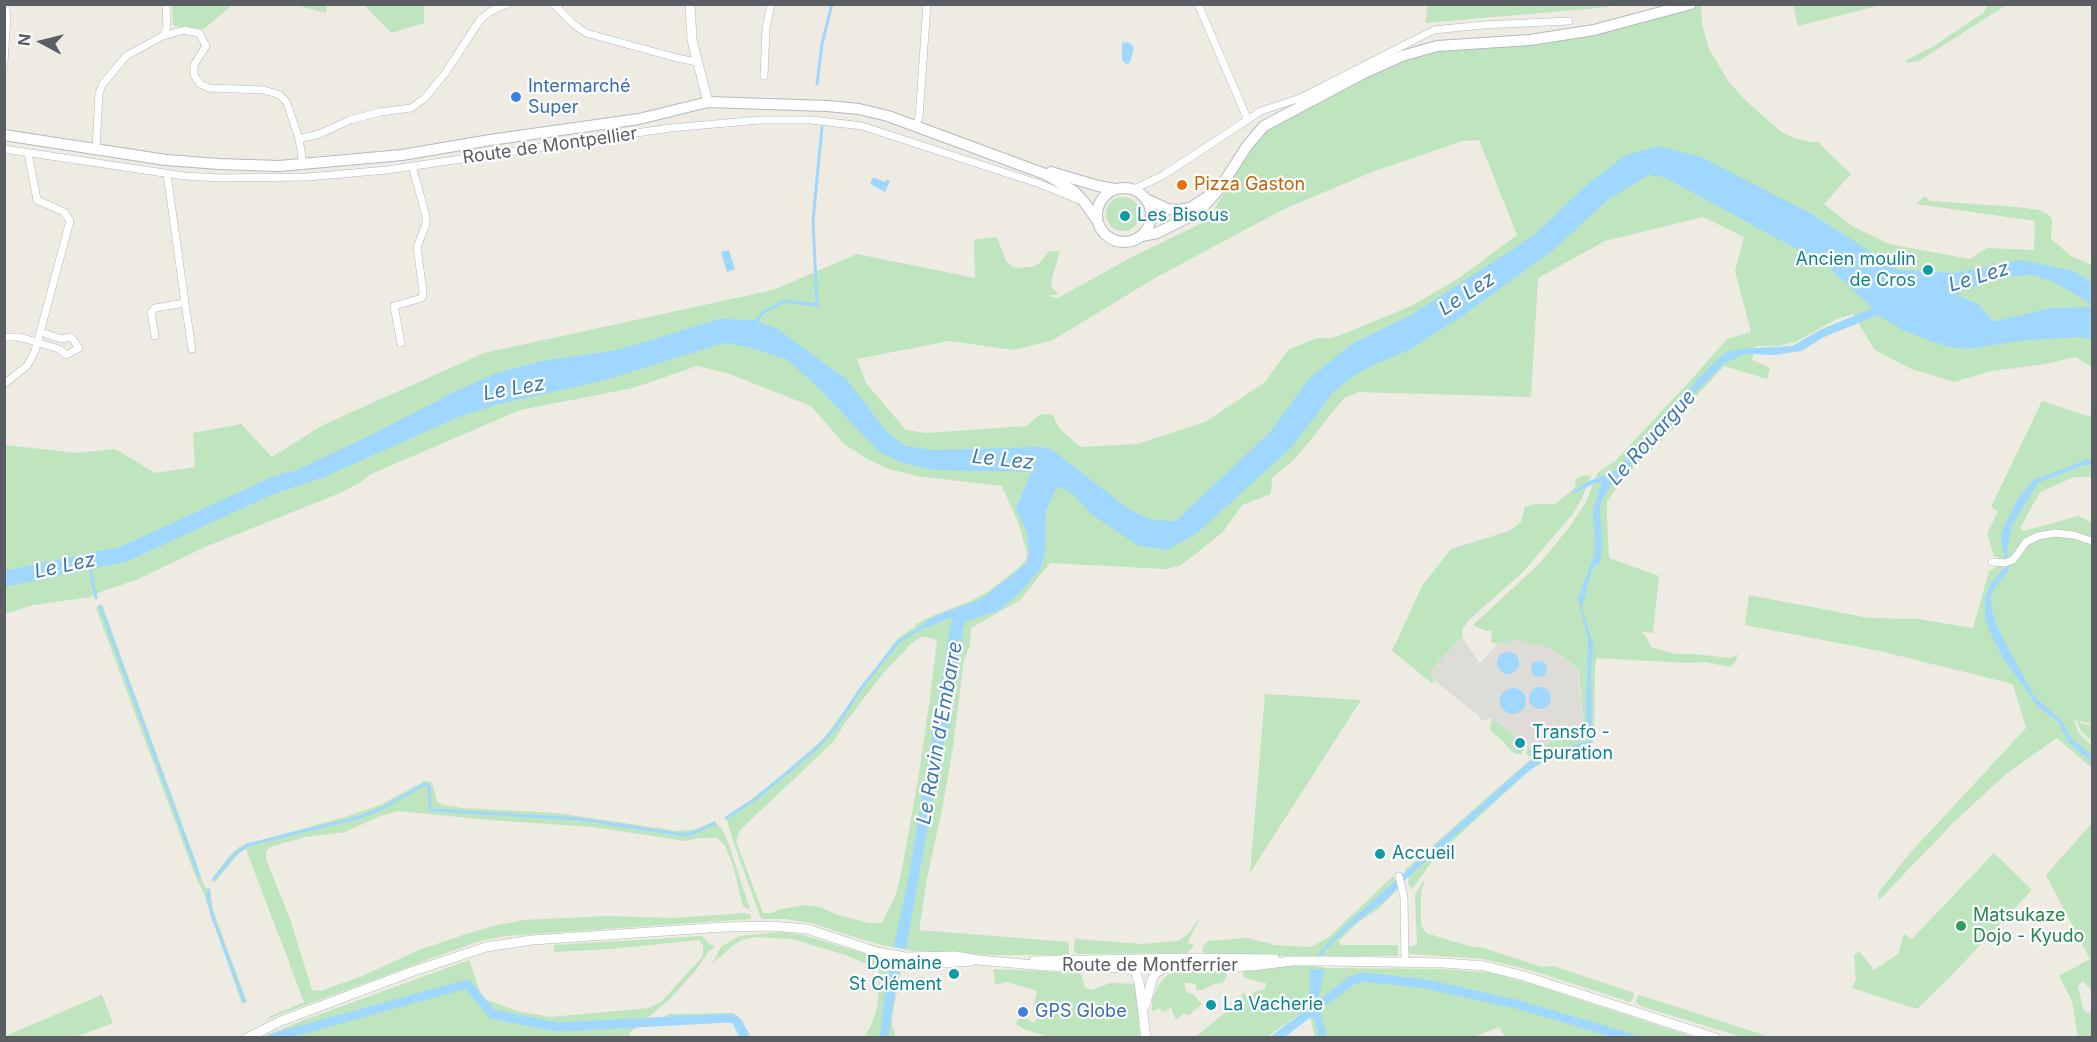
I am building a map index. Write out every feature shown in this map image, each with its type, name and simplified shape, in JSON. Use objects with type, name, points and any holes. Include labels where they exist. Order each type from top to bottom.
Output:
[{"type":"main road","points":[[1220,188],[1192,207],[1179,210],[1168,209],[1148,200],[1134,189],[1123,187],[1114,189],[1102,198],[1097,220],[1100,228],[1112,239],[1128,242],[1157,233],[1199,212],[1220,188],[1246,146],[1264,126],[1362,74],[1402,57],[1437,46],[1530,40],[1594,30],[1691,4]]},
{"type":"main road","name":"Route de Montpellier","points":[[4,135],[193,163],[279,166],[402,155],[639,119],[708,102],[790,103],[859,109],[888,116],[1017,162],[1114,189]]},
{"type":"main road","name":"Route de Montpellier","points":[[1017,162],[1056,179],[1084,201],[1097,220]]},
{"type":"main road","points":[[1142,236],[1147,231],[1152,215],[1148,200]]},
{"type":"street","points":[[4,4],[7,16],[4,63]]},
{"type":"street","points":[[163,36],[167,27],[166,4]]},
{"type":"street","points":[[299,139],[319,134],[350,120],[380,112],[411,108],[425,98],[446,72],[480,20],[491,11],[507,4]]},
{"type":"street","points":[[554,4],[572,23],[586,33],[697,62]]},
{"type":"street","points":[[690,4],[692,40],[708,102]]},
{"type":"street","points":[[764,76],[766,28],[771,4]]},
{"type":"street","points":[[915,126],[919,118],[927,4]]},
{"type":"street","points":[[1198,4],[1247,118]]},
{"type":"street","points":[[1134,189],[1169,171],[1247,118],[1300,98],[1434,30],[1569,21]]},
{"type":"street","points":[[96,148],[99,94],[102,85],[126,56],[163,36],[183,30],[199,33],[206,46],[194,65],[194,75],[200,84],[214,88],[275,92],[287,103],[299,139],[303,163]]},
{"type":"street","name":"Route de Montpellier","points":[[4,149],[167,174],[221,178],[308,177],[412,166],[668,128],[760,120],[811,120],[862,126],[1040,184],[1084,201]]},
{"type":"street","points":[[4,384],[27,366],[32,359],[70,221],[64,212],[37,200],[28,153]]},
{"type":"street","points":[[400,343],[394,306],[422,298],[423,291],[417,247],[426,224],[426,216],[412,166]]},
{"type":"street","points":[[167,174],[192,349]]},
{"type":"street","points":[[155,336],[151,313],[155,308],[185,303]]},
{"type":"street","points":[[4,337],[18,337],[59,349],[66,355],[79,348],[71,337],[61,339],[41,332]]},
{"type":"street","points":[[1992,562],[2006,563],[2013,560],[2026,542],[2038,536],[2055,533],[2073,535],[2092,541]]},
{"type":"street","points":[[1399,876],[1403,885],[1405,963]]},
{"type":"street","name":"Route de Montferrier","points":[[247,1038],[281,1021],[472,952],[502,944],[725,927],[783,926],[813,931],[889,955],[917,958],[933,955],[964,957],[1046,966],[1124,968],[1176,958],[1457,963],[1504,971],[1716,1038]]},
{"type":"street","name":"Route de Montferrier","points":[[1008,962],[1145,964],[1167,968],[1264,965],[1292,961]]},
{"type":"street","points":[[1139,982],[1145,964]]},
{"type":"street","points":[[1144,1023],[1149,984],[1145,964]]},
{"type":"street","points":[[1124,968],[1135,971],[1139,982],[1146,1038]]},
{"type":"street","points":[[1149,984],[1157,972],[1167,968]]},
{"type":"shaded area","points":[[1462,637],[1480,663],[1498,644],[1517,639],[1530,644],[1541,644],[1563,656],[1578,671],[1584,730],[1556,736],[1535,751],[1492,718],[1480,721],[1479,716],[1434,680],[1430,671]]},
{"type":"green space","points":[[1608,4],[1609,7],[1425,23],[1428,5]]},
{"type":"green space","points":[[1793,4],[1881,4],[1881,5],[1798,26]]},
{"type":"green space","points":[[172,5],[232,5],[204,29],[173,26]]},
{"type":"green space","points":[[296,5],[327,5],[326,13]]},
{"type":"green space","points":[[364,5],[424,5],[424,23],[391,33]]},
{"type":"green space","points":[[1691,5],[1702,5],[1703,28],[1709,49],[1729,82],[1745,100],[1780,131],[1794,138],[1818,142],[1851,174],[1824,204],[1852,226],[1889,244],[1970,259],[1987,248],[2034,250],[2035,221],[1916,204],[1925,196],[1930,201],[2017,207],[2039,210],[2049,215],[2052,220],[2051,239],[2071,256],[2092,265],[2092,367],[2075,357],[2046,364],[1991,371],[1954,382],[1909,368],[1875,350],[1853,314],[1837,319],[1795,342],[1777,346],[1756,346],[1752,360],[1770,368],[1767,379],[1724,366],[1686,407],[1678,424],[1622,479],[1607,502],[1607,521],[1609,558],[1659,576],[1653,633],[1639,631],[1645,634],[1651,647],[1675,654],[1730,658],[1738,654],[1735,663],[1730,667],[1705,662],[1597,658],[1594,739],[1591,747],[1550,759],[1530,770],[1435,857],[1412,889],[1405,870],[1532,758],[1526,754],[1528,746],[1535,751],[1556,737],[1584,730],[1579,671],[1563,656],[1541,644],[1530,644],[1517,639],[1498,644],[1491,642],[1492,631],[1486,631],[1473,625],[1541,562],[1586,502],[1598,472],[1615,461],[1727,339],[1751,332],[1735,271],[1744,237],[1703,217],[1605,241],[1538,278],[1531,397],[1359,392],[1344,398],[1296,458],[1272,478],[1271,494],[1242,505],[1223,532],[1180,566],[1165,569],[1050,563],[1020,600],[971,628],[970,646],[964,660],[953,747],[919,930],[1069,942],[1069,955],[996,955],[914,951],[877,944],[811,923],[786,919],[762,919],[760,916],[731,835],[728,815],[782,775],[824,738],[898,638],[916,624],[989,591],[1026,560],[1027,553],[1018,522],[1002,486],[917,476],[889,469],[867,459],[844,444],[811,406],[727,373],[697,366],[633,388],[520,410],[371,474],[340,493],[205,547],[136,580],[90,597],[33,605],[5,614],[5,445],[76,453],[115,449],[155,473],[195,467],[193,433],[241,424],[272,457],[323,425],[484,353],[773,290],[857,254],[975,278],[974,240],[997,237],[1006,261],[1018,268],[1032,267],[1040,263],[1049,251],[1060,251],[1051,282],[1052,288],[1059,294],[1048,296],[1058,298],[1128,259],[1208,220],[1264,126],[1362,74],[1437,46],[1530,40]],"holes":[[[1479,140],[1517,235],[1459,278],[1411,306],[1332,338],[1317,338],[1288,350],[1265,382],[1205,422],[1137,444],[1080,447],[1059,428],[1053,415],[1041,414],[1026,426],[927,433],[906,430],[866,383],[857,359],[949,341],[1014,350],[1053,340],[1155,278],[1284,209],[1372,172],[1462,141]],[[922,636],[937,640],[930,698],[901,874],[896,894],[882,923],[869,923],[838,915],[820,907],[806,905],[763,913],[736,841],[740,830],[833,742],[884,672]]]},
{"type":"green space","points":[[1988,5],[2006,5],[1919,61],[1907,63],[1906,60],[1934,46],[1983,13]]},
{"type":"green space","points":[[1123,197],[1135,202],[1140,214],[1135,226],[1123,231],[1111,226],[1106,214],[1111,202]]},
{"type":"green space","points":[[2042,401],[2090,417],[2092,409],[2092,477],[2074,477],[2040,492],[2020,528],[2024,531],[2078,516],[2092,522],[2092,724],[2074,720],[2078,732],[2092,746],[2092,768],[2057,738],[2006,774],[1954,822],[1879,900],[1878,893],[1910,853],[2026,728],[2013,684],[1880,651],[1745,625],[1749,595],[1869,618],[1919,619],[1973,628],[1989,571],[2005,562],[1994,556],[1987,534],[1998,511],[1991,507]]},
{"type":"green space","points":[[1584,475],[1591,476],[1572,515],[1522,573],[1469,620],[1463,628],[1462,637],[1430,671],[1434,680],[1432,683],[1392,651],[1422,586],[1451,549],[1509,531],[1521,522],[1525,507],[1534,504],[1555,504],[1575,488],[1576,479]]},
{"type":"green space","points":[[102,604],[205,887],[210,889],[213,910],[247,1002],[242,1004],[204,894],[196,878],[96,608]]},
{"type":"green space","points":[[1265,694],[1361,700],[1250,873]]},
{"type":"green space","points":[[1492,718],[1521,740],[1518,743],[1524,748],[1521,754],[1510,750],[1490,730]]},
{"type":"green space","points":[[2077,722],[2092,726],[2092,742],[2081,731]]},
{"type":"green space","points":[[425,781],[432,782],[437,802],[463,808],[557,813],[678,831],[697,829],[714,821],[722,829],[728,842],[750,909],[743,907],[733,865],[725,846],[717,838],[685,841],[593,827],[398,811],[380,816],[345,832],[305,837],[270,847],[266,852],[266,859],[290,919],[312,990],[321,991],[362,976],[419,950],[463,935],[524,920],[607,916],[674,918],[744,913],[751,915],[751,919],[505,936],[480,941],[268,1019],[304,1002],[246,849],[240,852],[215,882],[211,880],[240,846],[380,805]]},
{"type":"green space","points":[[2092,823],[2092,991],[2083,981],[2078,986],[2083,1008],[2086,1013],[2092,1012],[2092,1037],[2078,1037],[2072,1001],[2059,976],[2090,959],[2046,875]]},
{"type":"green space","name":"Matsukaze Dojo - Kyudo","points":[[1994,853],[2032,890],[1917,1009],[1852,988],[1856,980],[1854,955],[1859,951],[1874,970],[1898,954],[1904,934],[1912,939]]},
{"type":"green space","points":[[1393,876],[1399,888],[1378,909],[1357,923],[1339,941],[1341,945],[1398,945],[1398,956],[1276,956],[1206,954],[1202,951],[1208,941],[1248,938],[1275,945],[1311,947],[1329,937]]},
{"type":"green space","points":[[1425,879],[1421,893],[1421,925],[1426,933],[1472,947],[1481,947],[1542,967],[1553,966],[1634,993],[1633,999],[1630,1002],[1530,970],[1483,959],[1410,954],[1409,947],[1417,945],[1415,894]]},
{"type":"green space","points":[[1201,916],[1187,943],[1194,945],[1187,953],[1078,954],[1074,952],[1075,939],[1142,944],[1178,941],[1188,934]]},
{"type":"green space","points":[[781,932],[803,935],[902,965],[892,1017],[895,1037],[864,1037],[871,1026],[878,1004],[879,970],[846,955],[792,939],[755,937],[742,940],[732,946],[712,964],[721,947],[739,936]]},
{"type":"green space","points":[[702,936],[714,948],[709,951],[697,969],[671,998],[629,1033],[631,1037],[262,1037],[469,960],[482,998],[517,1011],[550,1017],[649,1008],[661,1002],[703,956],[703,945],[699,940],[554,952],[554,945]]},
{"type":"green space","points":[[1308,965],[1326,968],[1443,969],[1491,973],[1694,1037],[1505,1037],[1499,1027],[1474,1037],[1325,1037],[1316,1005],[1267,1037],[1194,1038],[1243,998],[1241,995],[1244,993],[1248,997],[1265,989],[1266,983],[1243,976],[1243,969]]},
{"type":"green space","points":[[993,969],[1081,973],[1085,987],[1092,990],[1110,983],[1136,984],[1140,1037],[1049,1037],[1024,1029],[1016,1024],[1020,1015],[1034,1023],[1041,1012],[1034,1004],[1037,991],[1007,982],[995,985]]},
{"type":"green space","points":[[1227,969],[1223,983],[1196,990],[1196,985],[1186,983],[1184,986],[1187,992],[1193,994],[1202,1004],[1189,1015],[1183,1014],[1176,1020],[1171,1008],[1162,1012],[1160,1008],[1152,1011],[1152,1000],[1158,986],[1166,976],[1177,970]]},
{"type":"green space","points":[[102,995],[113,1023],[75,1037],[5,1037],[5,1036]]},
{"type":"green space","points":[[1638,995],[1770,1037],[1742,1037],[1640,1006],[1636,1002]]},
{"type":"green space","points":[[1308,1011],[1310,1016],[1281,1037],[1272,1038]]},
{"type":"green space","points":[[1311,1011],[1319,1037],[1315,1037]]},
{"type":"green space","points":[[733,1013],[742,1020],[750,1037],[739,1037],[730,1021],[656,1022],[669,1014]]},
{"type":"water","points":[[1128,42],[1134,47],[1130,63],[1126,64],[1122,60],[1122,43]]},
{"type":"water","points":[[1658,146],[1701,157],[1810,213],[1899,270],[1956,273],[2021,260],[2074,271],[2092,283],[2092,306],[2085,299],[2049,280],[2032,275],[2002,277],[1960,292],[1959,296],[1978,304],[1993,321],[2050,308],[2092,307],[2092,340],[2082,337],[2026,340],[1967,349],[1945,346],[1902,330],[1878,315],[1822,338],[1802,351],[1774,355],[1746,354],[1726,362],[1680,407],[1673,425],[1611,485],[1602,499],[1600,563],[1592,569],[1582,607],[1593,644],[1592,740],[1590,746],[1545,759],[1531,769],[1409,876],[1387,899],[1351,926],[1325,950],[1322,957],[1318,957],[1320,951],[1347,924],[1530,761],[1548,752],[1588,741],[1586,706],[1588,638],[1578,599],[1595,553],[1593,510],[1602,482],[1595,483],[1574,494],[1574,491],[1587,482],[1616,470],[1699,378],[1725,353],[1740,349],[1792,346],[1822,329],[1871,309],[1872,307],[1826,265],[1664,177],[1649,175],[1609,199],[1552,251],[1458,319],[1407,351],[1375,364],[1347,380],[1332,394],[1293,446],[1196,534],[1167,550],[1139,546],[1091,514],[1072,493],[1058,487],[1046,511],[1045,554],[1040,569],[1000,610],[964,622],[949,732],[940,757],[906,949],[894,947],[908,881],[952,617],[925,628],[926,621],[980,600],[1026,564],[1029,554],[1027,533],[1016,509],[1031,472],[931,470],[900,462],[879,452],[819,388],[786,359],[748,347],[724,343],[605,380],[495,405],[456,418],[320,479],[276,492],[274,481],[497,373],[541,361],[618,350],[719,319],[755,320],[778,329],[847,380],[886,431],[905,446],[933,450],[1040,447],[1051,449],[1130,510],[1153,520],[1176,521],[1271,431],[1310,378],[1352,344],[1413,314],[1533,236],[1588,184],[1626,155]]},
{"type":"water","points":[[873,177],[885,182],[887,179],[890,181],[885,192],[870,184]]},
{"type":"water","points":[[729,250],[735,269],[727,272],[721,252]]},
{"type":"water","points":[[2088,459],[2092,460],[2092,465],[2084,465],[2038,483],[2012,525],[2007,551],[2008,559],[2005,559],[2001,540],[2002,530],[2018,499],[2034,480]]},
{"type":"water","points":[[2009,566],[2009,570],[1991,595],[1992,611],[1998,629],[2034,696],[2063,722],[2070,737],[2092,756],[2092,762],[2070,744],[2058,722],[2037,706],[2002,656],[1991,634],[1985,618],[1985,599],[1990,585],[2003,569]]},
{"type":"water","points":[[1508,652],[1516,655],[1519,663],[1516,671],[1508,674],[1500,671],[1497,663],[1500,655]]},
{"type":"water","points":[[1536,661],[1542,661],[1547,669],[1545,675],[1536,677],[1531,672],[1531,666]]},
{"type":"water","points":[[1540,687],[1548,690],[1551,698],[1548,706],[1540,709],[1532,706],[1529,698],[1532,690]]},
{"type":"water","points":[[1513,688],[1522,692],[1526,701],[1522,710],[1513,714],[1504,710],[1500,701],[1504,692]]},
{"type":"water","points":[[891,962],[900,963],[888,1037],[880,1037],[885,992]]},
{"type":"water","points":[[1310,969],[1324,969],[1318,1003],[1327,1037],[1319,1037],[1309,1009]]},
{"type":"waterway","points":[[817,84],[822,44],[832,4]]},
{"type":"waterway","points":[[756,322],[762,313],[784,301],[817,305],[813,221],[822,127]]},
{"type":"waterway","name":"Le Lez","points":[[4,579],[124,554],[274,485],[294,479]]},
{"type":"waterway","points":[[89,562],[96,598]]},
{"type":"waterway","points":[[100,606],[199,876]]},
{"type":"waterway","points":[[726,818],[758,797],[819,746],[835,728],[859,691],[897,643],[927,624]]},
{"type":"waterway","points":[[214,879],[232,857],[247,845],[360,817],[381,809],[425,784],[429,786],[432,810],[579,819],[684,835],[715,823]]},
{"type":"waterway","points":[[209,890],[208,900],[213,918],[244,1001]]},
{"type":"waterway","points":[[1276,1038],[1351,981],[1363,977],[1427,984],[1516,1004],[1631,1038]]},
{"type":"waterway","points":[[272,1038],[467,984],[492,1014],[546,1025],[559,1027],[729,1018],[737,1022],[746,1038]]},
{"type":"place","name":"Intermarché Super","points":[[516,97]]},
{"type":"place","name":"Pizza Gaston","points":[[1182,185]]},
{"type":"place","name":"Les Bisous","points":[[1125,216]]},
{"type":"place","name":"Ancien moulin de Cros","points":[[1928,270]]},
{"type":"place","name":"Transfo - Epuration","points":[[1520,743]]},
{"type":"place","name":"Accueil","points":[[1380,854]]},
{"type":"place","name":"Matsukaze Dojo - Kyudo","points":[[1961,926]]},
{"type":"place","name":"Domaine St Clément","points":[[954,974]]},
{"type":"place","name":"La Vacherie","points":[[1211,1005]]},
{"type":"place","name":"GPS Globe","points":[[1023,1012]]},
{"type":"water label","name":"Le Rouargue","points":[[1652,438]]},
{"type":"water label","name":"Le Ravin d'Embarre","points":[[940,733]]}]
